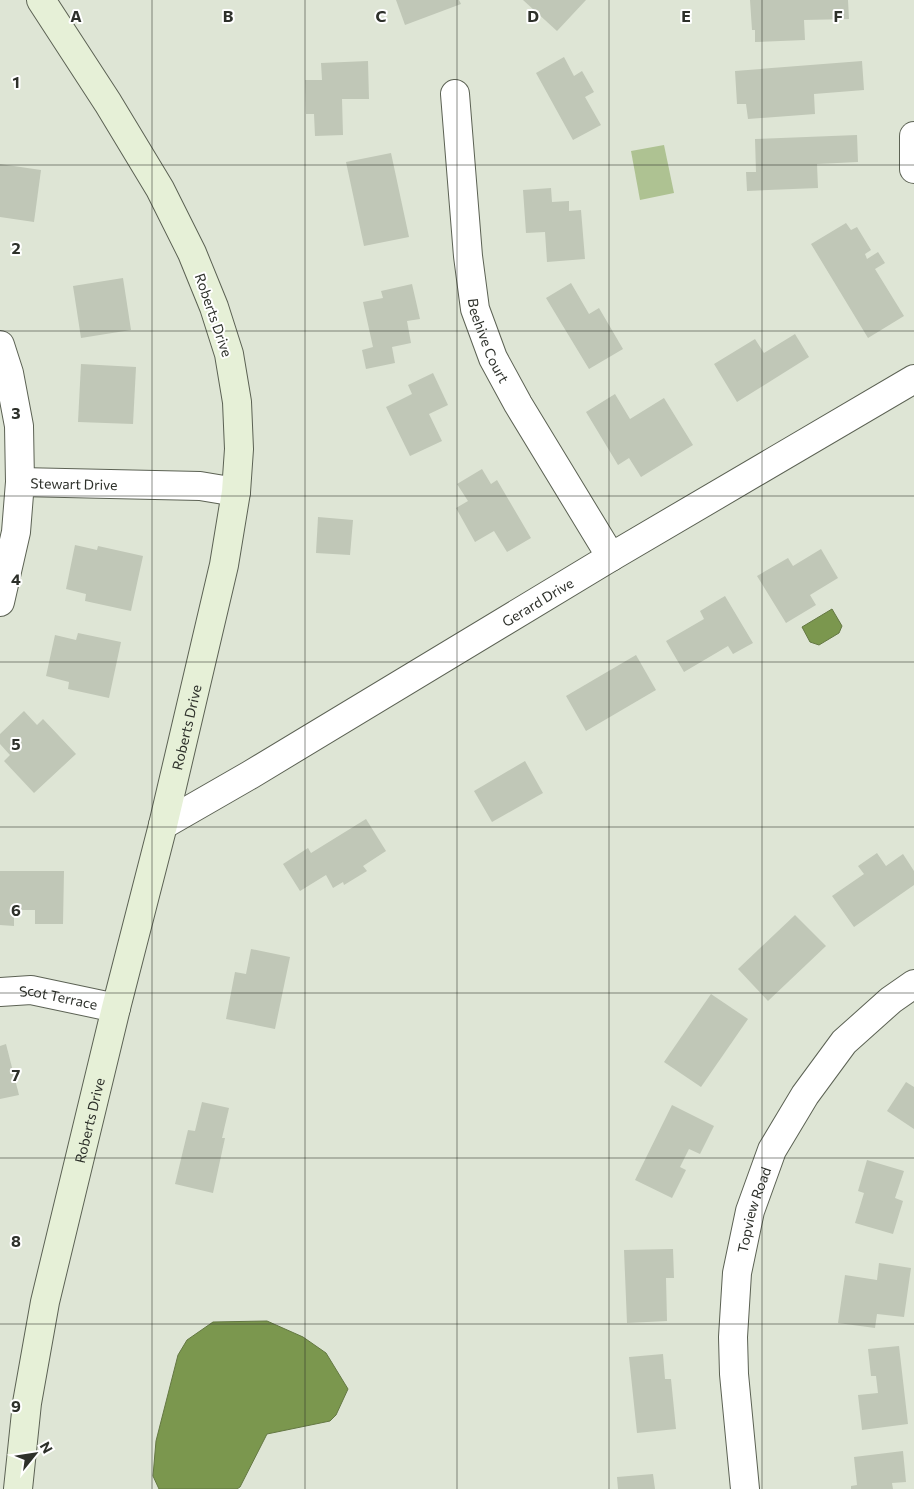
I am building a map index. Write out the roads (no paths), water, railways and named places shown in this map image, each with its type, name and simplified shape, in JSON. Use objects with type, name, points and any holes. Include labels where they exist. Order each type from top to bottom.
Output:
[{"type":"street","name":"Roberts Drive","points":[[18,1489],[28,1403],[45,1302],[224,564],[236,492],[240,449],[237,402],[229,354],[214,307],[192,253],[160,189],[108,104],[40,0]]},
{"type":"street","name":"Beehive Court","points":[[455,94],[468,256],[475,309],[493,358],[518,404],[611,557]]},
{"type":"street","points":[[914,136],[914,169]]},
{"type":"street","name":"Stewart Drive","points":[[0,346],[9,372],[19,426],[20,482],[200,486],[236,492]]},
{"type":"street","name":"Gerard Drive","points":[[162,825],[258,770],[611,557],[914,379]]},
{"type":"street","points":[[0,602],[16,532],[20,482]]},
{"type":"street","name":"Topview Road","points":[[745,1489],[734,1374],[734,1337],[736,1273],[750,1211],[772,1150],[805,1094],[844,1042],[891,1000],[914,984]]},
{"type":"street","name":"Scot Terrace","points":[[0,992],[31,990],[116,1008]]}]
